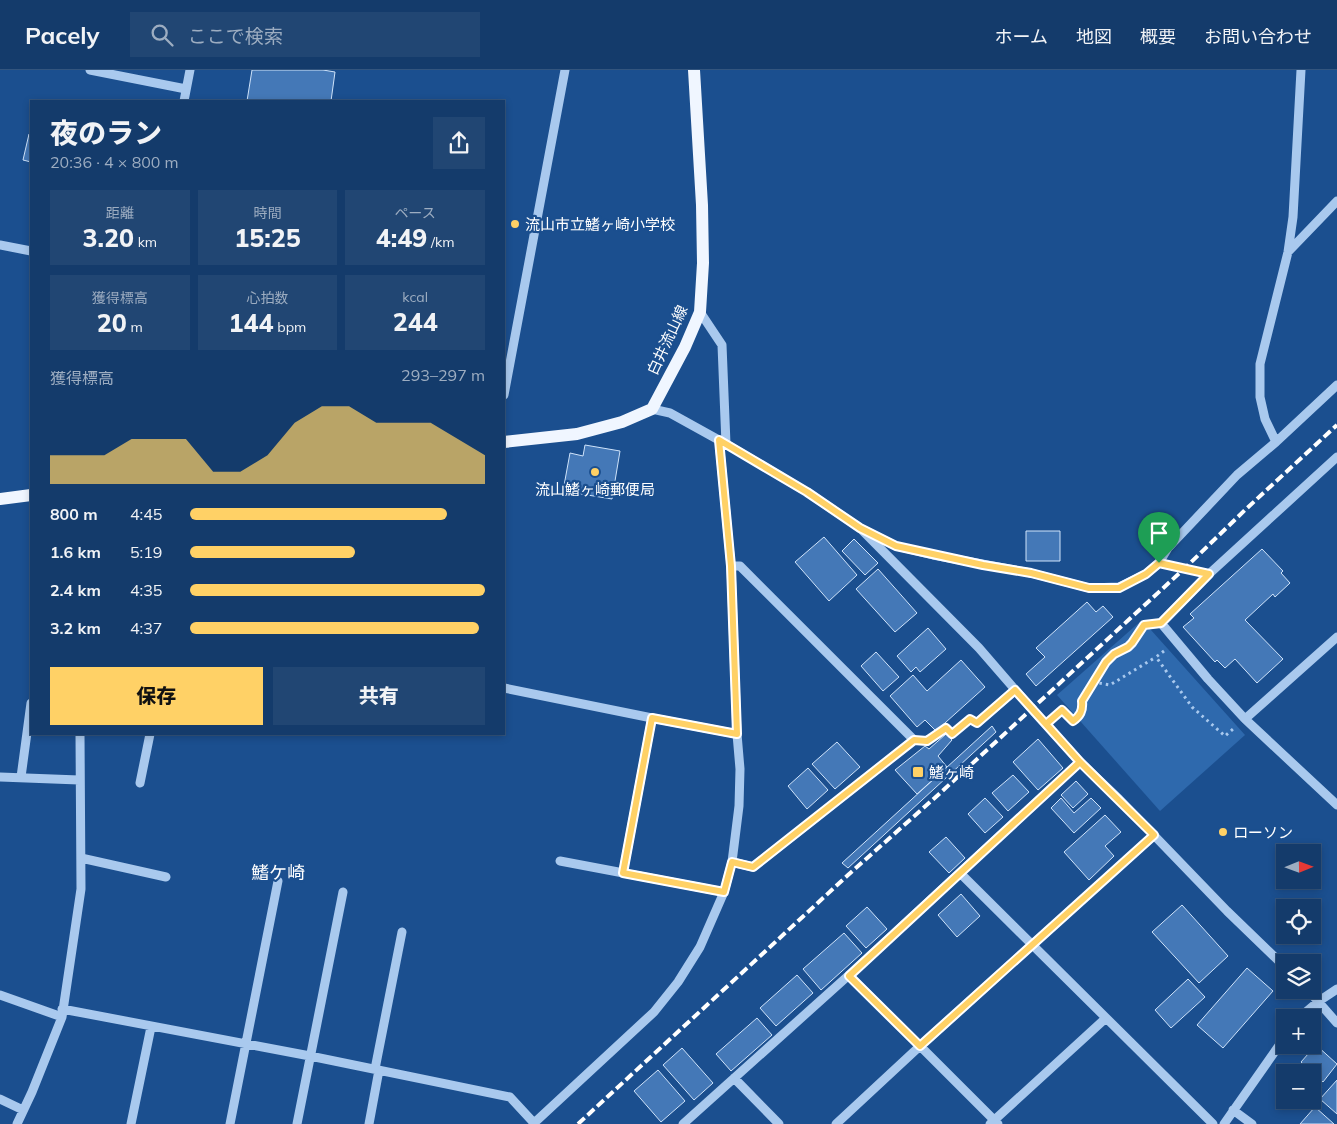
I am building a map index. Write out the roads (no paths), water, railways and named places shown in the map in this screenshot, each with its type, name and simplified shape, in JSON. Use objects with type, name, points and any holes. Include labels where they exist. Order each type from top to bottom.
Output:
[{"type":"main road","name":"白井流山線","points":[[652,408],[685,347],[700,312],[703,263],[702,206],[694,70]]},
{"type":"main road","points":[[505,442],[577,434],[622,422],[652,408]]},
{"type":"main road","points":[[0,499],[30,499]]},
{"type":"street","points":[[90,70],[186,88]]},
{"type":"street","points":[[184,100],[190,70]]},
{"type":"street","points":[[505,390],[565,70]]},
{"type":"street","points":[[1276,442],[1265,420],[1260,397],[1260,364],[1288,252],[1293,217],[1303,72]]},
{"type":"street","points":[[1288,252],[1337,201]]},
{"type":"street","points":[[0,245],[30,251]]},
{"type":"street","points":[[0,995],[62,1013],[310,1056],[510,1097],[533,1123],[654,1012],[678,982],[700,947],[724,892],[732,862],[739,806],[740,769],[731,566],[722,442],[722,345],[700,312]]},
{"type":"street","points":[[652,408],[670,413],[722,442],[807,492],[860,528],[896,546],[983,565],[1031,573],[1089,588],[1119,588],[1146,574],[1159,563],[1168,548],[1237,475],[1276,442],[1337,385]]},
{"type":"street","points":[[1337,457],[1209,574],[1161,623],[1245,719],[1337,805]]},
{"type":"street","points":[[860,528],[979,648],[1080,762],[1216,900],[1276,957]]},
{"type":"street","points":[[731,566],[740,566],[914,740],[753,867],[732,862]]},
{"type":"street","points":[[1245,719],[1337,637]]},
{"type":"street","points":[[505,688],[737,734]]},
{"type":"street","points":[[977,723],[1015,690]]},
{"type":"street","points":[[21,777],[30,710]]},
{"type":"street","points":[[623,873],[652,718]]},
{"type":"street","points":[[17,1124],[62,1013],[81,889],[80,735]]},
{"type":"street","points":[[140,783],[150,735]]},
{"type":"street","points":[[683,1124],[849,976],[1080,762]]},
{"type":"street","points":[[0,778],[21,777],[79,780]]},
{"type":"street","points":[[836,1124],[1154,835]]},
{"type":"street","points":[[81,858],[166,877]]},
{"type":"street","points":[[560,861],[724,892]]},
{"type":"street","points":[[960,873],[1213,1124]]},
{"type":"street","points":[[230,1124],[278,881]]},
{"type":"street","points":[[297,1124],[343,892]]},
{"type":"street","points":[[369,1124],[402,932]]},
{"type":"street","points":[[849,976],[994,1123],[1106,1018]]},
{"type":"street","points":[[1310,1009],[1337,989]]},
{"type":"street","points":[[1319,1001],[1337,1023]]},
{"type":"street","points":[[131,1124],[151,1027]]},
{"type":"street","points":[[1224,1124],[1276,1050]]},
{"type":"street","points":[[734,1078],[779,1124]]},
{"type":"street","points":[[0,1099],[24,1110]]},
{"type":"street","points":[[1233,1110],[1252,1124]]},
{"type":"railway","points":[[578,1124],[1185,568],[1337,425]]},
{"type":"place","name":"流山市立鰭ヶ崎小学校","points":[[515,224]]},
{"type":"place","name":"流山鰭ヶ崎郵便局","points":[[595,472]]},
{"type":"place","name":"鰭ヶ崎","points":[[918,772]]},
{"type":"place","name":"ローソン","points":[[1223,832]]},
{"type":"district","name":"鰭ケ崎","points":[[278,872]]}]
